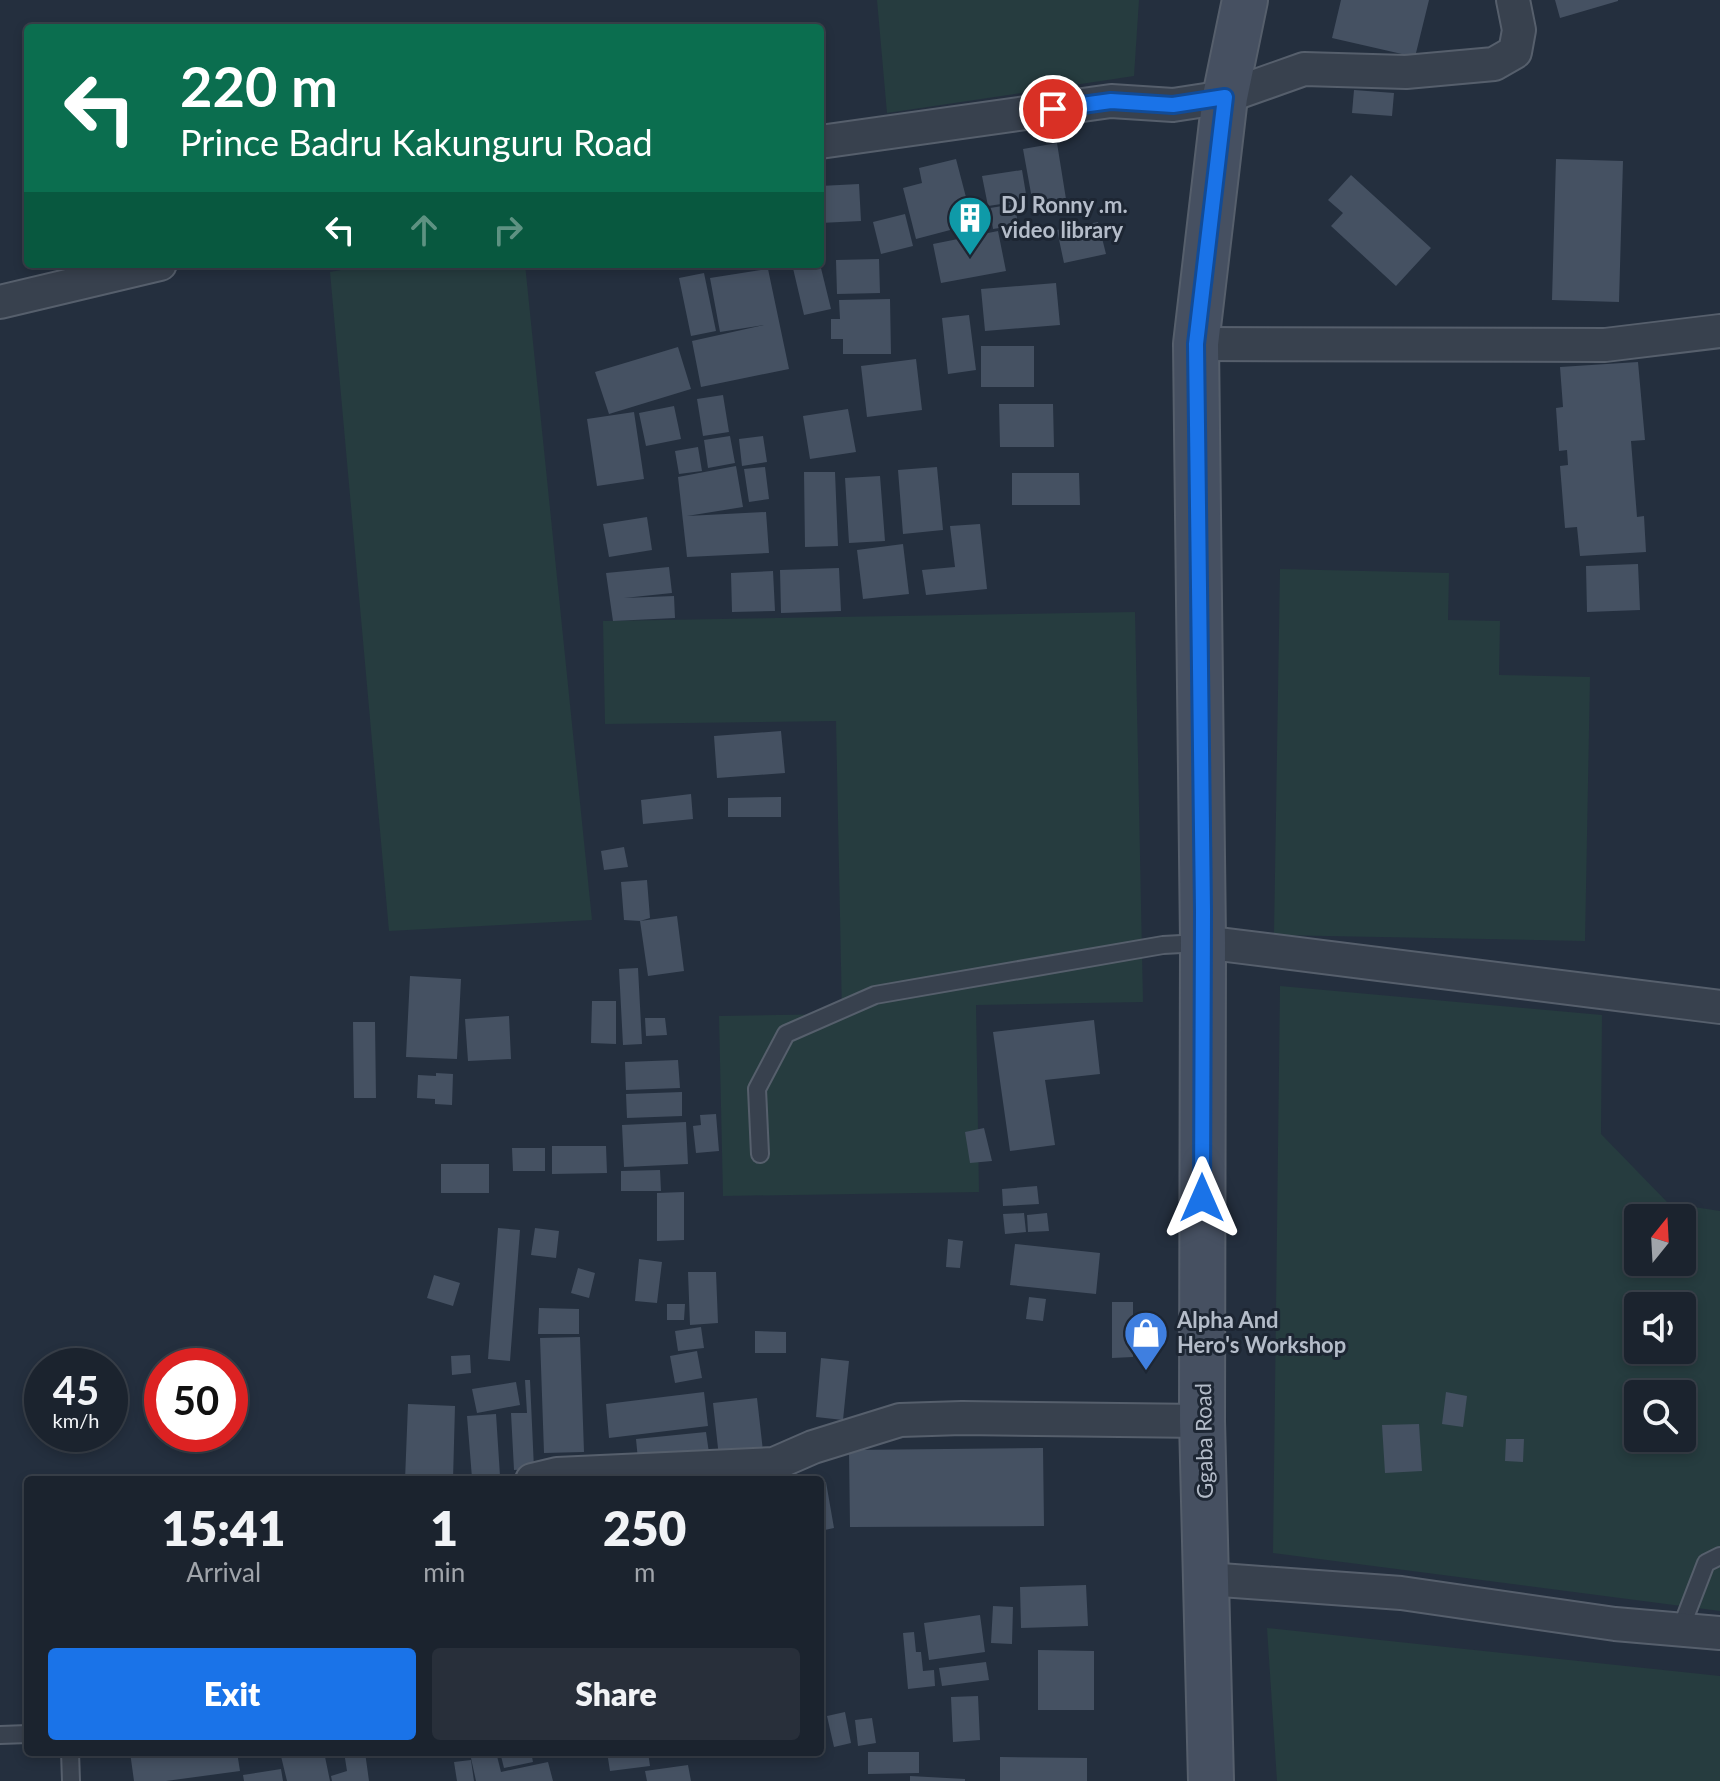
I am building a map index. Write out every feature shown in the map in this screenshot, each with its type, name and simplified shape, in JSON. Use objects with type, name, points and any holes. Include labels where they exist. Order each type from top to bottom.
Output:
[{"type":"main road","name":"Ggaba Road","points":[[1211,1781],[1202,1421],[1203,942],[1196,344],[1225,97],[1245,0]]},
{"type":"street","points":[[824,141],[1111,101],[1173,105],[1225,97],[1304,69],[1406,72],[1494,64],[1515,52],[1519,30],[1513,0]]},
{"type":"street","points":[[0,302],[143,268]]},
{"type":"street","points":[[1196,344],[1605,345],[1720,331]]},
{"type":"street","points":[[1203,942],[1720,1007]]},
{"type":"street","points":[[549,1476],[767,1472],[843,1435],[900,1420],[1202,1421]]},
{"type":"street","points":[[1207,1579],[1401,1593],[1615,1624],[1720,1633]]},
{"type":"lane","points":[[760,1154],[757,1089],[786,1034],[875,995],[1148,947],[1203,942]]},
{"type":"lane","points":[[1681,1628],[1706,1563],[1720,1556]]},
{"type":"lane","points":[[0,1735],[24,1734]]},
{"type":"lane","points":[[70,1756],[71,1781]]},
{"type":"green space","points":[[877,0],[1139,0],[1134,76],[887,113]]},
{"type":"green space","points":[[352,268],[525,268],[592,920],[389,931],[330,272]]},
{"type":"green space","points":[[1280,569],[1449,573],[1448,620],[1500,621],[1499,675],[1590,677],[1585,941],[1274,935]]},
{"type":"green space","points":[[1135,612],[1143,1002],[976,1005],[979,1192],[723,1196],[719,1016],[842,1014],[836,721],[605,724],[603,621]]},
{"type":"green space","points":[[1280,986],[1602,1015],[1601,1134],[1668,1203],[1674,1204],[1624,1204],[1624,1276],[1696,1276],[1696,1207],[1720,1211],[1720,1611],[1273,1553]]},
{"type":"green space","points":[[1267,1628],[1720,1676],[1720,1781],[1277,1781]]},
{"type":"building","points":[[1341,0],[1429,0],[1415,57],[1332,38]]},
{"type":"building","points":[[1555,0],[1618,0],[1618,1],[1560,18]]},
{"type":"building","points":[[1354,90],[1394,93],[1392,116],[1352,113]]},
{"type":"building","points":[[1057,143],[1066,199],[1034,210],[1023,149]]},
{"type":"building","points":[[956,159],[973,224],[916,239],[903,188],[922,183],[919,168]]},
{"type":"building","points":[[1556,159],[1623,161],[1619,302],[1552,300]]},
{"type":"building","points":[[1022,170],[1027,200],[988,206],[982,176]]},
{"type":"building","points":[[1351,175],[1431,248],[1396,286],[1331,226],[1343,213],[1328,200]]},
{"type":"building","points":[[859,184],[861,221],[824,223],[824,186]]},
{"type":"building","points":[[1015,204],[1018,225],[993,229],[990,208]]},
{"type":"building","points":[[905,214],[913,246],[881,254],[873,222]]},
{"type":"building","points":[[1098,222],[1106,254],[1064,263],[1057,230]]},
{"type":"building","name":"DJ Ronny .m. video library","points":[[998,231],[1006,271],[941,283],[933,244]]},
{"type":"building","points":[[879,259],[880,293],[837,294],[836,260]]},
{"type":"building","points":[[793,268],[821,268],[831,309],[804,315]]},
{"type":"building","points":[[768,269],[789,369],[701,387],[692,341],[764,325],[720,332],[710,278]]},
{"type":"building","points":[[704,273],[716,331],[691,336],[679,278]]},
{"type":"building","points":[[1056,283],[1060,325],[985,331],[981,289]]},
{"type":"building","points":[[890,299],[891,354],[843,354],[843,339],[831,339],[831,319],[840,319],[839,300]]},
{"type":"building","points":[[969,315],[976,370],[948,374],[942,318]]},
{"type":"building","points":[[981,346],[1034,346],[1034,387],[981,387]]},
{"type":"building","points":[[678,347],[691,389],[609,414],[595,372]]},
{"type":"building","points":[[916,359],[922,410],[867,417],[861,366]]},
{"type":"building","points":[[1638,362],[1645,440],[1631,441],[1637,517],[1644,516],[1646,552],[1580,556],[1577,527],[1565,528],[1560,466],[1568,465],[1567,450],[1559,451],[1556,408],[1563,407],[1560,367]]},
{"type":"building","points":[[723,395],[729,432],[703,436],[697,399]]},
{"type":"building","points":[[999,404],[1053,404],[1054,447],[1000,447]]},
{"type":"building","points":[[674,406],[681,439],[646,446],[639,413]]},
{"type":"building","points":[[848,409],[856,452],[810,459],[803,416]]},
{"type":"building","points":[[634,412],[644,479],[597,486],[587,419]]},
{"type":"building","points":[[730,436],[735,463],[708,468],[704,440]]},
{"type":"building","points":[[763,436],[767,462],[742,466],[739,439]]},
{"type":"building","points":[[698,447],[702,471],[679,474],[675,451]]},
{"type":"building","points":[[736,466],[743,507],[687,516],[766,512],[769,553],[687,557],[678,477]]},
{"type":"building","points":[[765,467],[769,499],[749,502],[744,469]]},
{"type":"building","points":[[937,467],[943,530],[903,534],[898,470]]},
{"type":"building","points":[[804,472],[835,472],[838,546],[805,547]]},
{"type":"building","points":[[1012,473],[1079,473],[1080,505],[1012,505]]},
{"type":"building","points":[[880,476],[885,541],[849,543],[845,478]]},
{"type":"building","points":[[647,517],[652,550],[609,557],[603,524]]},
{"type":"building","points":[[980,524],[987,589],[926,595],[922,570],[955,567],[950,526]]},
{"type":"building","points":[[903,544],[909,594],[863,599],[857,550]]},
{"type":"building","points":[[1638,564],[1640,610],[1587,612],[1586,566]]},
{"type":"building","points":[[669,567],[672,593],[624,598],[674,596],[675,618],[613,621],[606,573]]},
{"type":"building","points":[[839,568],[841,611],[781,613],[780,570]]},
{"type":"building","points":[[773,571],[775,611],[732,612],[731,573]]},
{"type":"building","points":[[781,731],[785,773],[717,778],[714,736]]},
{"type":"building","points":[[691,794],[693,819],[643,824],[641,800]]},
{"type":"building","points":[[781,797],[781,817],[728,817],[728,798]]},
{"type":"building","points":[[624,847],[628,867],[604,870],[601,851]]},
{"type":"building","points":[[647,880],[650,918],[624,920],[621,882]]},
{"type":"building","points":[[677,916],[684,971],[648,976],[640,921]]},
{"type":"building","points":[[638,968],[642,1044],[623,1045],[619,969]]},
{"type":"building","points":[[410,976],[461,979],[457,1059],[406,1057]]},
{"type":"building","points":[[592,1001],[616,1001],[616,1044],[591,1043]]},
{"type":"building","points":[[509,1016],[511,1059],[468,1061],[465,1019]]},
{"type":"building","points":[[645,1018],[665,1018],[667,1035],[646,1036]]},
{"type":"building","points":[[1094,1020],[1100,1074],[1045,1080],[1055,1145],[1010,1151],[993,1032]]},
{"type":"building","points":[[353,1022],[375,1022],[376,1098],[354,1098]]},
{"type":"building","points":[[678,1060],[680,1088],[626,1090],[625,1062]]},
{"type":"building","points":[[436,1073],[453,1074],[452,1105],[435,1104],[435,1099],[417,1098],[418,1075],[436,1076]]},
{"type":"building","points":[[682,1092],[682,1116],[627,1118],[626,1094]]},
{"type":"building","points":[[716,1114],[719,1151],[696,1153],[693,1126],[701,1125],[700,1115]]},
{"type":"building","points":[[686,1122],[688,1164],[624,1167],[622,1125]]},
{"type":"building","points":[[984,1128],[992,1161],[970,1163],[965,1132]]},
{"type":"building","points":[[552,1146],[606,1146],[607,1173],[552,1174]]},
{"type":"building","points":[[512,1148],[545,1148],[545,1171],[513,1171]]},
{"type":"building","points":[[441,1164],[489,1164],[489,1193],[441,1193]]},
{"type":"building","points":[[660,1170],[661,1191],[621,1191],[621,1171]]},
{"type":"building","points":[[1037,1186],[1039,1204],[1003,1206],[1002,1189]]},
{"type":"building","points":[[684,1192],[684,1240],[657,1241],[657,1193]]},
{"type":"building","points":[[1024,1213],[1026,1232],[1005,1234],[1003,1214]]},
{"type":"building","points":[[1047,1213],[1049,1231],[1028,1232],[1027,1215]]},
{"type":"building","points":[[498,1228],[520,1230],[510,1361],[488,1359]]},
{"type":"building","points":[[535,1228],[559,1231],[556,1258],[531,1255]]},
{"type":"building","points":[[948,1239],[963,1241],[960,1268],[946,1267]]},
{"type":"building","points":[[1015,1244],[1100,1253],[1096,1294],[1010,1285]]},
{"type":"building","points":[[639,1259],[662,1262],[657,1303],[635,1301]]},
{"type":"building","points":[[578,1268],[595,1273],[589,1298],[571,1293]]},
{"type":"building","points":[[688,1272],[716,1272],[718,1323],[690,1325]]},
{"type":"building","points":[[434,1275],[460,1283],[453,1306],[427,1298]]},
{"type":"building","points":[[1029,1297],[1046,1299],[1043,1321],[1026,1319]]},
{"type":"building","points":[[1112,1302],[1133,1302],[1133,1357],[1112,1358]]},
{"type":"building","points":[[667,1304],[685,1304],[684,1320],[667,1320]]},
{"type":"building","points":[[539,1308],[579,1309],[579,1334],[538,1334]]},
{"type":"building","points":[[701,1327],[704,1348],[678,1351],[675,1331]]},
{"type":"building","points":[[755,1331],[786,1332],[786,1353],[755,1353]]},
{"type":"building","points":[[580,1337],[584,1452],[544,1453],[540,1338]]},
{"type":"building","points":[[697,1351],[702,1378],[675,1383],[670,1356]]},
{"type":"building","points":[[470,1355],[471,1373],[452,1375],[451,1356]]},
{"type":"building","points":[[821,1358],[849,1361],[843,1420],[816,1417]]},
{"type":"building","points":[[525,1380],[530,1380],[534,1469],[514,1470],[511,1413],[527,1413]]},
{"type":"building","points":[[516,1382],[520,1405],[477,1413],[472,1389]]},
{"type":"building","points":[[704,1392],[708,1426],[609,1438],[606,1404]]},
{"type":"building","points":[[1446,1392],[1467,1396],[1463,1427],[1442,1424]]},
{"type":"building","points":[[757,1398],[763,1451],[719,1457],[713,1403]]},
{"type":"building","points":[[408,1404],[455,1406],[453,1476],[405,1476]]},
{"type":"building","points":[[496,1414],[500,1476],[472,1476],[467,1416]]},
{"type":"building","points":[[1419,1424],[1422,1471],[1385,1473],[1382,1425]]},
{"type":"building","points":[[706,1432],[709,1453],[638,1460],[636,1439]]},
{"type":"building","points":[[1506,1439],[1524,1439],[1523,1462],[1505,1461]]},
{"type":"building","points":[[1043,1448],[1044,1526],[850,1527],[849,1450]]},
{"type":"building","points":[[824,1482],[834,1528],[824,1530]]},
{"type":"building","points":[[1086,1585],[1088,1626],[1021,1628],[1020,1587]]},
{"type":"building","points":[[993,1606],[1013,1607],[1012,1644],[991,1643]]},
{"type":"building","points":[[980,1615],[985,1652],[929,1660],[924,1623]]},
{"type":"building","points":[[914,1632],[916,1652],[921,1652],[923,1671],[934,1670],[935,1686],[908,1689],[903,1633]]},
{"type":"building","points":[[1038,1650],[1094,1651],[1094,1710],[1038,1710]]},
{"type":"building","points":[[986,1662],[989,1680],[942,1686],[939,1668]]},
{"type":"building","points":[[978,1696],[980,1740],[953,1742],[951,1697]]},
{"type":"building","points":[[845,1712],[851,1743],[834,1747],[827,1716]]},
{"type":"building","points":[[872,1718],[876,1743],[858,1746],[855,1720]]},
{"type":"building","points":[[868,1752],[919,1752],[919,1773],[868,1774]]},
{"type":"building","points":[[131,1756],[238,1756],[240,1771],[166,1781],[134,1781]]},
{"type":"building","points":[[281,1756],[325,1756],[330,1781],[287,1781]]},
{"type":"building","points":[[345,1756],[366,1756],[369,1781],[332,1781],[331,1776],[347,1771]]},
{"type":"building","points":[[497,1756],[501,1772],[548,1762],[553,1781],[476,1781],[471,1758]]},
{"type":"building","points":[[501,1756],[532,1756],[533,1762],[504,1768]]},
{"type":"building","points":[[608,1756],[649,1756],[650,1766],[610,1771]]},
{"type":"building","points":[[1000,1757],[1087,1758],[1087,1781],[1000,1781]]},
{"type":"building","points":[[471,1760],[474,1781],[457,1781],[454,1762]]},
{"type":"building","points":[[688,1765],[691,1781],[647,1781],[645,1771]]},
{"type":"building","points":[[281,1769],[283,1781],[244,1781],[243,1775]]},
{"type":"building","points":[[910,1776],[965,1779],[965,1781],[910,1781]]},
{"type":"place","name":"DJ Ronny .m. video library","points":[[970,257]]},
{"type":"place","name":"Alpha And Hero's Workshop","points":[[1146,1372]]},
{"type":"route","points":[[1053,109],[1111,101],[1173,105],[1225,97],[1196,344],[1203,911],[1202,1198]]}]
